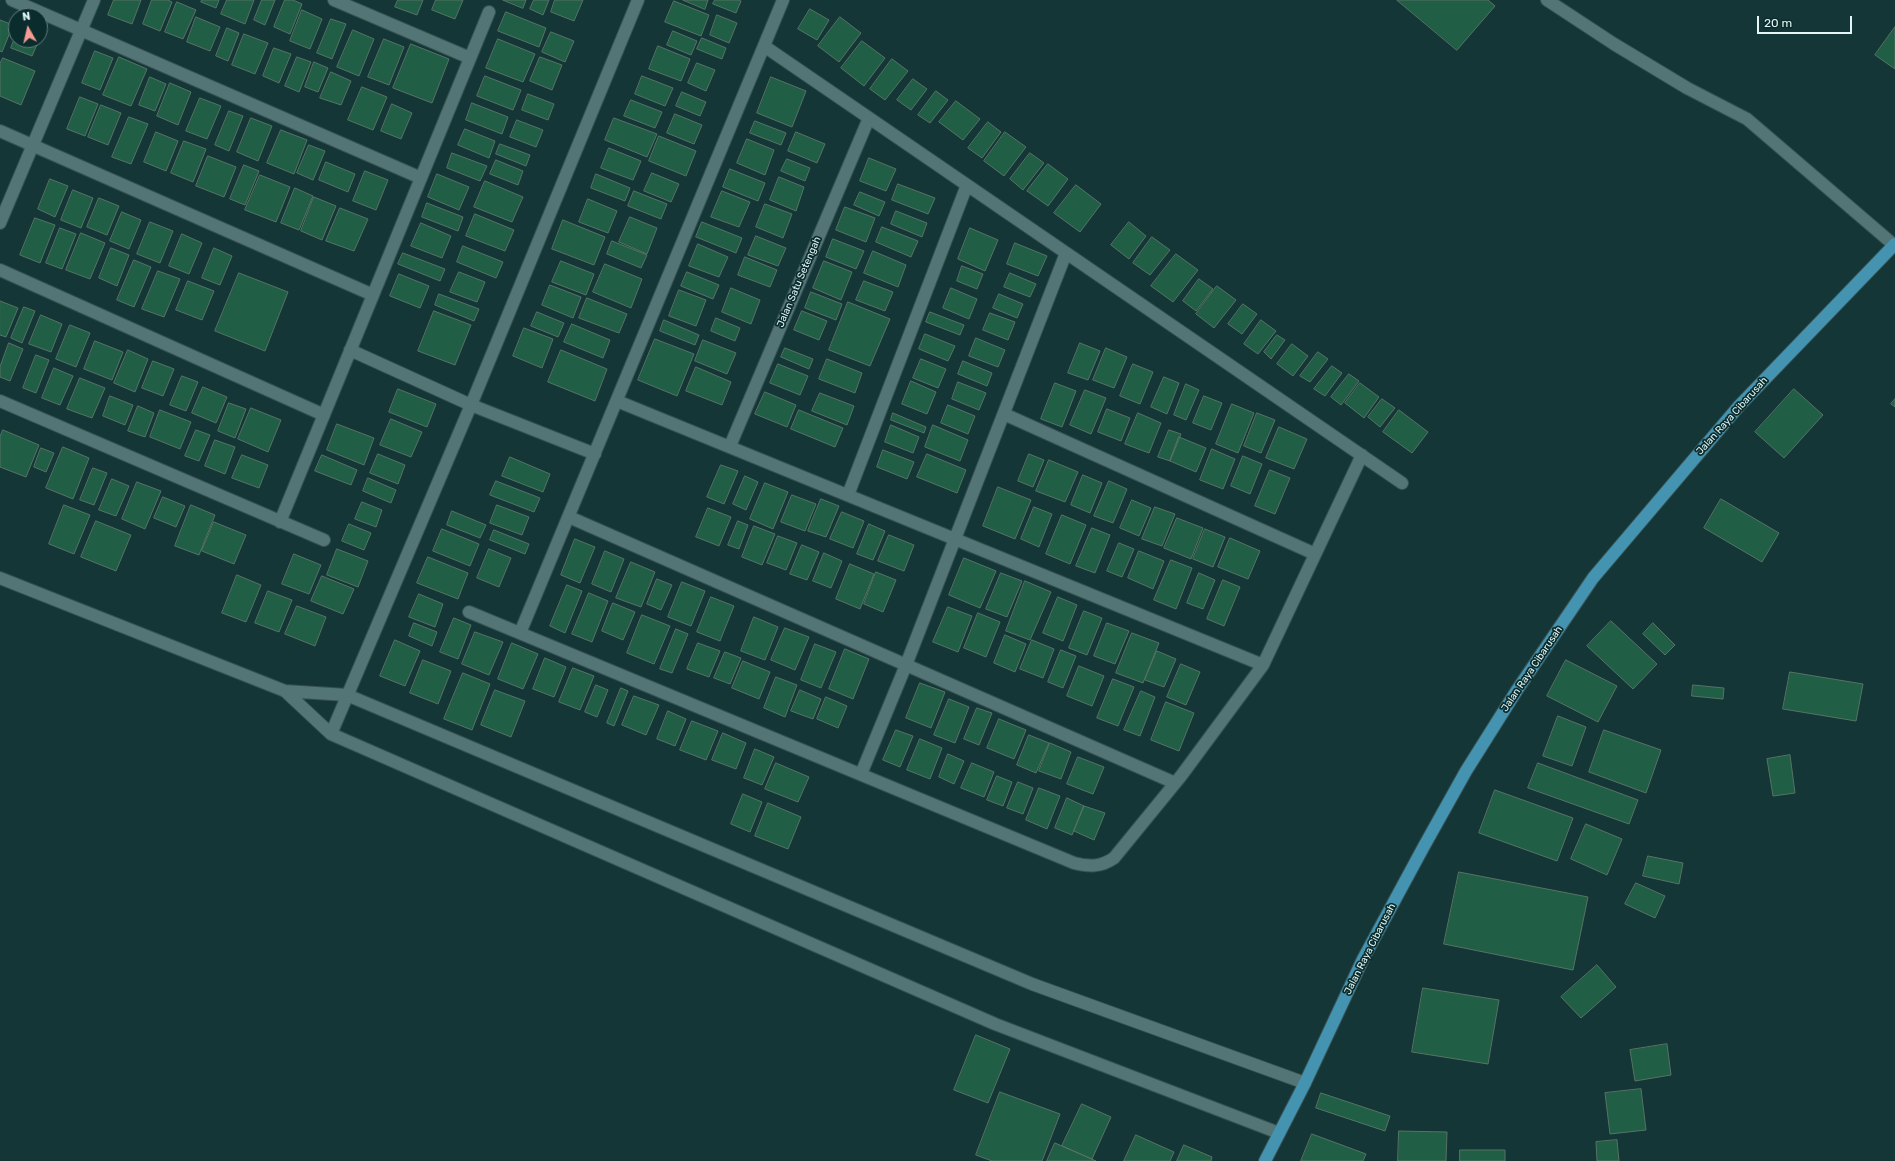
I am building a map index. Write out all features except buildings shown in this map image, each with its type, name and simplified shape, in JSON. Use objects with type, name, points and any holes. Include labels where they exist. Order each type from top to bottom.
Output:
[{"type":"main road","name":"Jalan Raya Cibarusah","points":[[1265,1161],[1305,1083],[1363,959],[1462,778],[1517,690],[1594,578],[1739,406],[1895,244]]},
{"type":"street","points":[[12,0],[421,178]]},
{"type":"street","points":[[0,223],[94,0]]},
{"type":"street","points":[[334,0],[470,58]]},
{"type":"street","points":[[331,734],[471,405],[638,0]]},
{"type":"street","points":[[520,633],[783,0]]},
{"type":"street","points":[[1546,0],[1614,44],[1688,88],[1747,119],[1895,244]]},
{"type":"street","points":[[280,522],[489,12]]},
{"type":"street","points":[[764,46],[1402,483]]},
{"type":"street","name":"Jalan Satu Setengah","points":[[730,446],[869,118]]},
{"type":"street","points":[[0,131],[373,295]]},
{"type":"street","points":[[848,495],[968,185]]},
{"type":"street","points":[[861,774],[906,665],[1066,253]]},
{"type":"street","points":[[0,270],[324,415]]},
{"type":"street","points":[[350,350],[471,405],[595,454]]},
{"type":"street","points":[[617,400],[1263,665]]},
{"type":"street","points":[[0,401],[324,540]]},
{"type":"street","points":[[1004,414],[1315,554]]},
{"type":"street","points":[[469,612],[1066,860],[1085,866],[1097,866],[1114,858],[1175,783],[1263,665],[1362,455]]},
{"type":"street","points":[[569,517],[1175,783]]},
{"type":"street","points":[[0,578],[285,691],[347,695],[1032,984],[1305,1083]]},
{"type":"street","points":[[285,691],[331,734],[995,1024],[1279,1133]]}]
